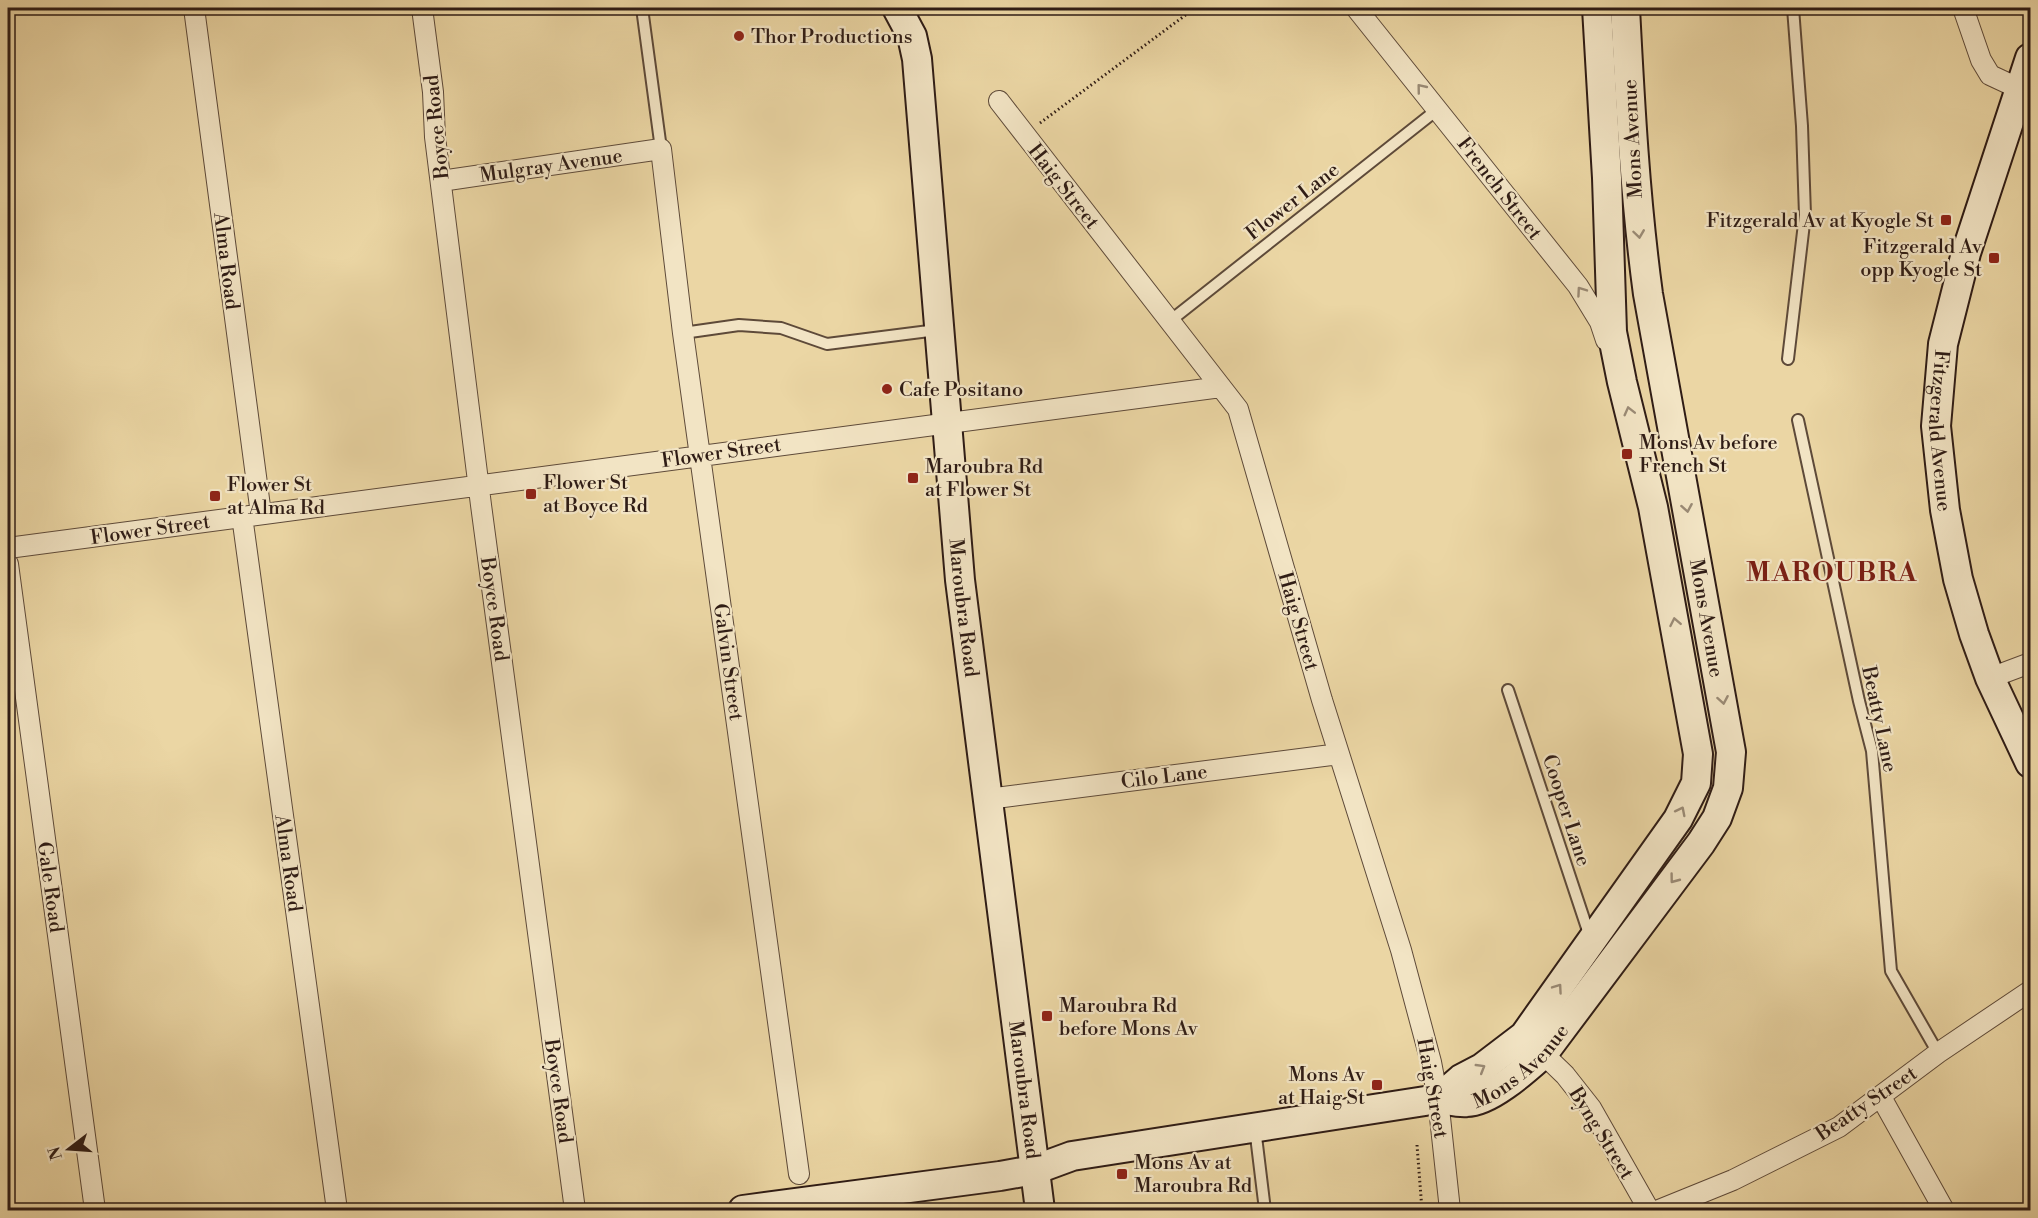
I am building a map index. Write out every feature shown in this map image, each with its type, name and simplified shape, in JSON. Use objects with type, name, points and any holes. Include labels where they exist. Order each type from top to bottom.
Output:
[{"type":"street","name":"Alma Road","points":[[194,8],[252,515],[336,1210]]},
{"type":"street","name":"Boyce Road","points":[[422,8],[479,485],[575,1210]]},
{"type":"street","name":"Maroubra Road","points":[[897,8],[912,36],[917,59],[960,580],[1040,1210]]},
{"type":"street","name":"French Street","points":[[1356,8],[1590,304],[1600,322],[1622,382]]},
{"type":"street","name":"Mons Avenue","points":[[743,1210],[803,1207],[1034,1170],[1072,1156],[1438,1100],[1469,1103],[1494,1092],[1518,1077],[1533,1045],[1591,941],[1678,819],[1696,783],[1698,754],[1651,498],[1622,382],[1611,314],[1609,218],[1597,8]]},
{"type":"street","name":"Mons Avenue","points":[[1533,1045],[1701,843],[1717,818],[1728,788],[1731,752],[1725,711],[1648,294],[1641,242],[1632,152],[1625,8]]},
{"type":"street","points":[[1963,8],[1981,60],[1990,75],[2020,89]]},
{"type":"street","name":"Fitzgerald Avenue","points":[[2031,58],[1966,253],[1943,344],[1936,426],[1945,510],[1958,579],[1990,678],[2031,763]]},
{"type":"street","name":"Haig Street","points":[[999,101],[1238,409],[1339,754],[1401,950],[1431,1062],[1438,1100],[1450,1210]]},
{"type":"street","name":"Mulgray Avenue","points":[[441,181],[661,149]]},
{"type":"street","name":"Galvin Street","points":[[661,149],[683,333],[799,1174]]},
{"type":"street","name":"Flower Street","points":[[8,548],[1221,387]]},
{"type":"street","name":"Gale Road","points":[[8,564],[95,1210]]},
{"type":"street","points":[[1990,678],[2031,663]]},
{"type":"street","name":"Cilo Lane","points":[[988,799],[1339,754]]},
{"type":"street","name":"Beatty Street","points":[[1659,1210],[1733,1180],[1839,1127],[1938,1053],[2031,991]]},
{"type":"street","name":"Byng Street","points":[[1533,1045],[1565,1075],[1592,1108],[1649,1210]]},
{"type":"street","points":[[1881,1097],[1944,1210]]},
{"type":"lane","points":[[642,8],[661,149]]},
{"type":"lane","points":[[1788,359],[1805,215],[1802,126],[1793,8]]},
{"type":"lane","name":"Flower Lane","points":[[1170,321],[1438,109]]},
{"type":"lane","points":[[683,333],[739,325],[781,328],[828,344],[939,329]]},
{"type":"lane","name":"Beatty Lane","points":[[1798,420],[1872,751],[1891,970],[1938,1053]]},
{"type":"lane","name":"Cooper Lane","points":[[1508,690],[1591,941]]},
{"type":"lane","points":[[1255,1128],[1265,1210]]},
{"type":"path","points":[[1024,135],[1194,8]]},
{"type":"path","name":"Haig Street","points":[[1417,1145],[1422,1210]]},
{"type":"place","name":"Thor Productions","points":[[739,36]]},
{"type":"place","name":"Fitzgerald Av at Kyogle St","points":[[1946,220]]},
{"type":"place","name":"Fitzgerald Av opp Kyogle St","points":[[1994,258]]},
{"type":"place","name":"Cafe Positano","points":[[887,389]]},
{"type":"place","name":"Mons Av before French St","points":[[1627,454]]},
{"type":"place","name":"Maroubra Rd at Flower St","points":[[913,478]]},
{"type":"place","name":"Flower St at Boyce Rd","points":[[531,494]]},
{"type":"place","name":"Flower St at Alma Rd","points":[[215,496]]},
{"type":"place","name":"Maroubra Rd before Mons Av","points":[[1047,1016]]},
{"type":"place","name":"Mons Av at Haig St","points":[[1377,1085]]},
{"type":"place","name":"Mons Av at Maroubra Rd","points":[[1122,1174]]},
{"type":"district","name":"MAROUBRA","points":[[1832,572]]}]
